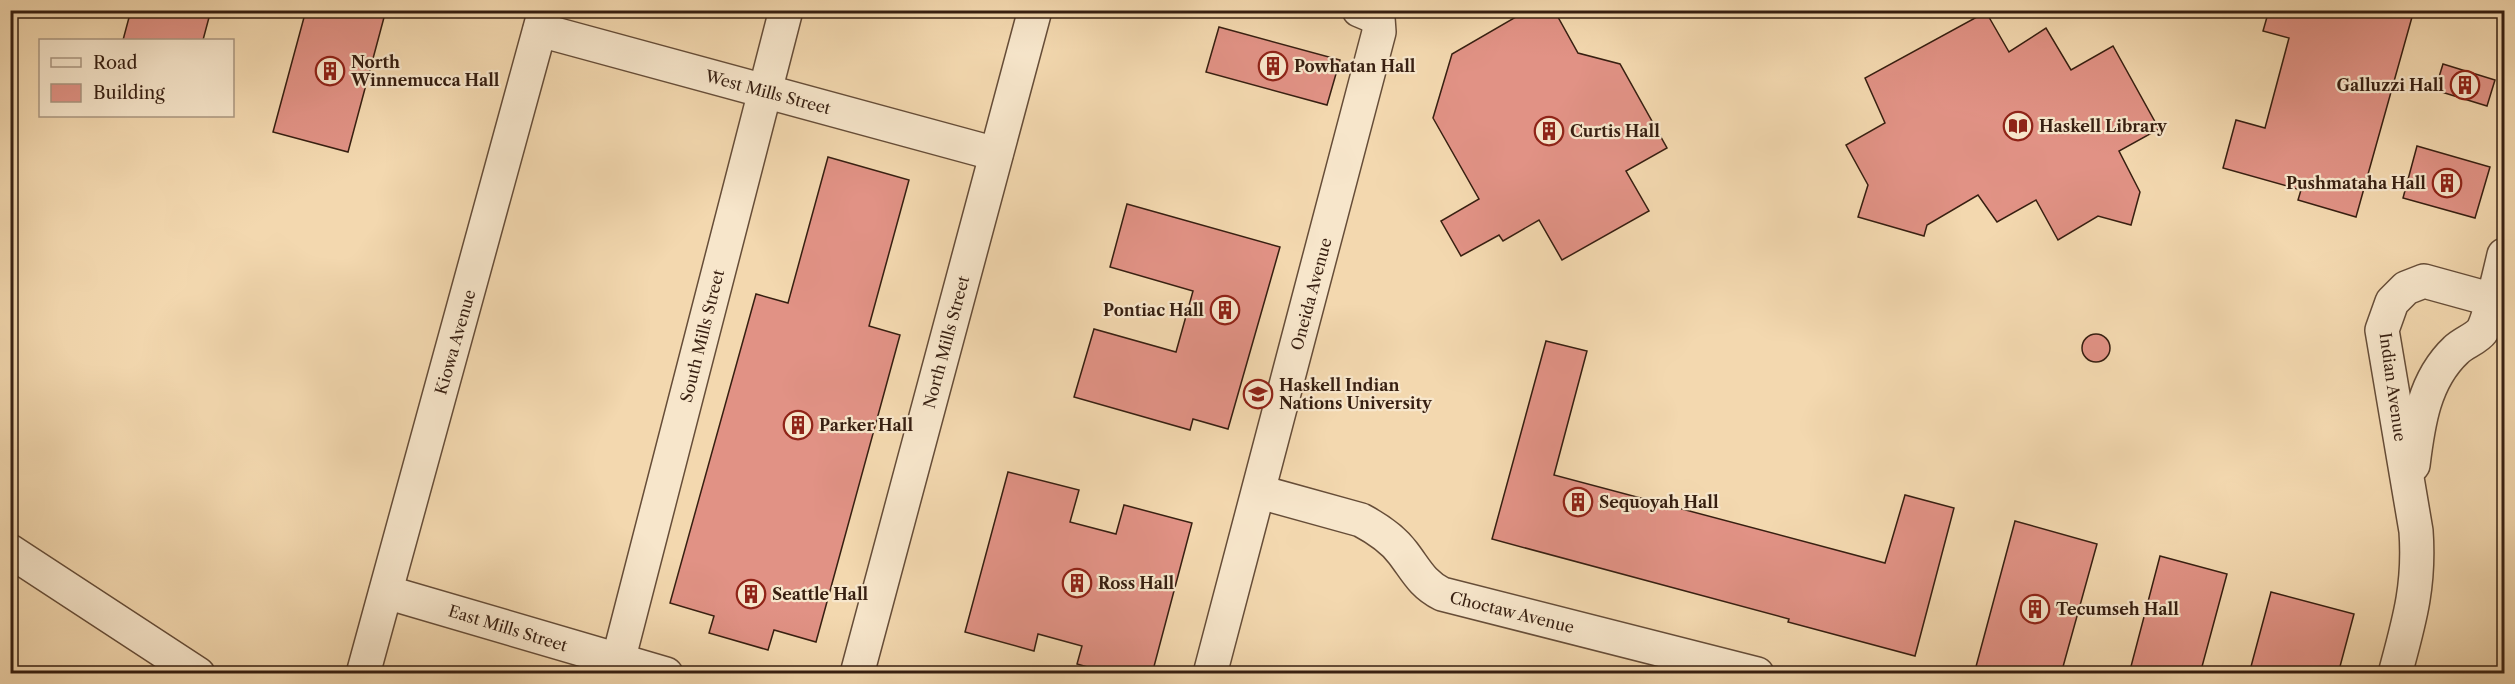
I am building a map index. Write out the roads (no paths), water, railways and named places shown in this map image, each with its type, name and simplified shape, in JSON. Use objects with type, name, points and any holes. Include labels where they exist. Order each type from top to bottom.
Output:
[{"type":"street","name":"South Mills Street","points":[[618,661],[786,10]]},
{"type":"street","name":"North Mills Street","points":[[857,674],[1035,10]]},
{"type":"street","name":"Oneida Avenue","points":[[1210,674],[1260,492],[1379,32],[1368,14]]},
{"type":"street","name":"West Mills Street","points":[[543,20],[765,91],[996,154]]},
{"type":"street","name":"Kiowa Avenue","points":[[363,674],[543,20]]},
{"type":"street","name":"Indian Avenue","points":[[2410,493],[2416,438],[2429,388],[2438,370],[2456,349],[2483,330],[2498,302],[2505,255]]},
{"type":"street","name":"Indian Avenue","points":[[2395,674],[2412,612],[2416,586],[2416,540],[2382,330],[2392,302],[2406,288],[2424,281],[2498,302]]},
{"type":"street","name":"Choctaw Avenue","points":[[1260,492],[1361,520],[1373,526],[1395,543],[1420,580],[1442,594],[1757,674]]},
{"type":"street","points":[[10,551],[198,674]]},
{"type":"street","name":"East Mills Street","points":[[386,592],[666,674]]},
{"type":"place","name":"Powhatan Hall","points":[[1273,66]]},
{"type":"place","name":"North Winnemucca Hall","points":[[330,71]]},
{"type":"place","name":"Galluzzi Hall","points":[[2465,85]]},
{"type":"place","name":"Haskell Library","points":[[2018,126]]},
{"type":"place","name":"Curtis Hall","points":[[1549,131]]},
{"type":"place","name":"Pushmataha Hall","points":[[2447,183]]},
{"type":"place","name":"Pontiac Hall","points":[[1225,310]]},
{"type":"place","name":"Haskell Indian Nations University","points":[[1258,394]]},
{"type":"place","name":"Parker Hall","points":[[798,425]]},
{"type":"place","name":"Sequoyah Hall","points":[[1578,502]]},
{"type":"place","name":"Ross Hall","points":[[1077,583]]},
{"type":"place","name":"Seattle Hall","points":[[751,594]]},
{"type":"place","name":"Tecumseh Hall","points":[[2035,609]]}]
